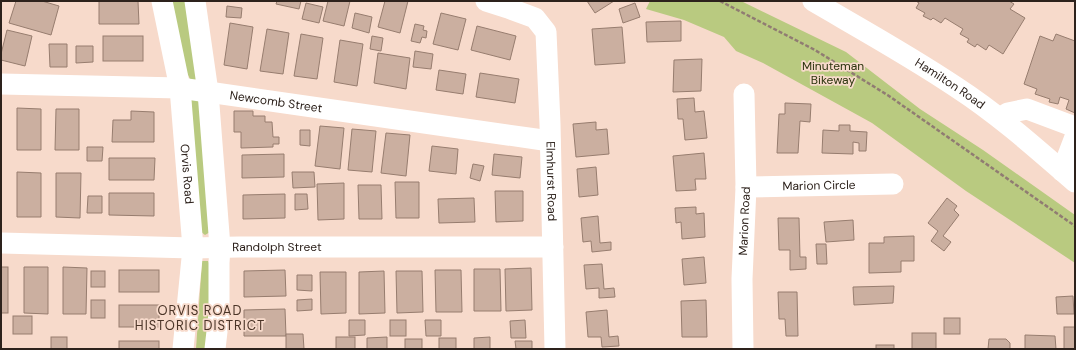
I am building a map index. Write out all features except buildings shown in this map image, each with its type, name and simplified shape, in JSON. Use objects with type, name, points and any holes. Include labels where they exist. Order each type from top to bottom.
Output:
[{"type":"street","name":"Orvis Road","points":[[162,1],[180,88],[193,248],[183,349]]},
{"type":"street","points":[[195,1],[208,92],[220,247],[219,314],[215,349]]},
{"type":"street","name":"Elmhurst Road","points":[[486,1],[535,18],[546,32],[555,349]]},
{"type":"street","name":"Hamilton Road","points":[[813,1],[866,31],[956,87],[1000,118],[1068,176]]},
{"type":"street","name":"Newcomb Street","points":[[1,84],[180,88],[550,141]]},
{"type":"street","name":"Marion Road","points":[[743,349],[742,278],[746,187],[744,94]]},
{"type":"street","points":[[1000,118],[1008,113],[1028,109],[1075,127]]},
{"type":"street","points":[[1068,176],[1075,137]]},
{"type":"street","name":"Marion Circle","points":[[746,187],[893,184]]},
{"type":"street","name":"Randolph Street","points":[[1,242],[193,248],[552,247]]},
{"type":"path","points":[[720,1],[814,50],[889,96],[1075,226]]},
{"type":"green space","points":[[172,1],[187,1],[198,79],[191,81],[186,71]]},
{"type":"green space","name":"Minuteman Bikeway","points":[[650,1],[741,1],[846,52],[920,109],[983,150],[1075,215],[1075,263],[966,191],[872,123],[763,63],[736,51],[724,37],[684,20],[646,9]]},
{"type":"green space","points":[[191,99],[202,99],[210,232],[205,235],[200,231]]},
{"type":"green space","points":[[202,261],[208,261],[211,267],[208,349],[196,349]]},
{"type":"district","name":"ORVIS ROAD HISTORIC DISTRICT","points":[[200,318]]}]
